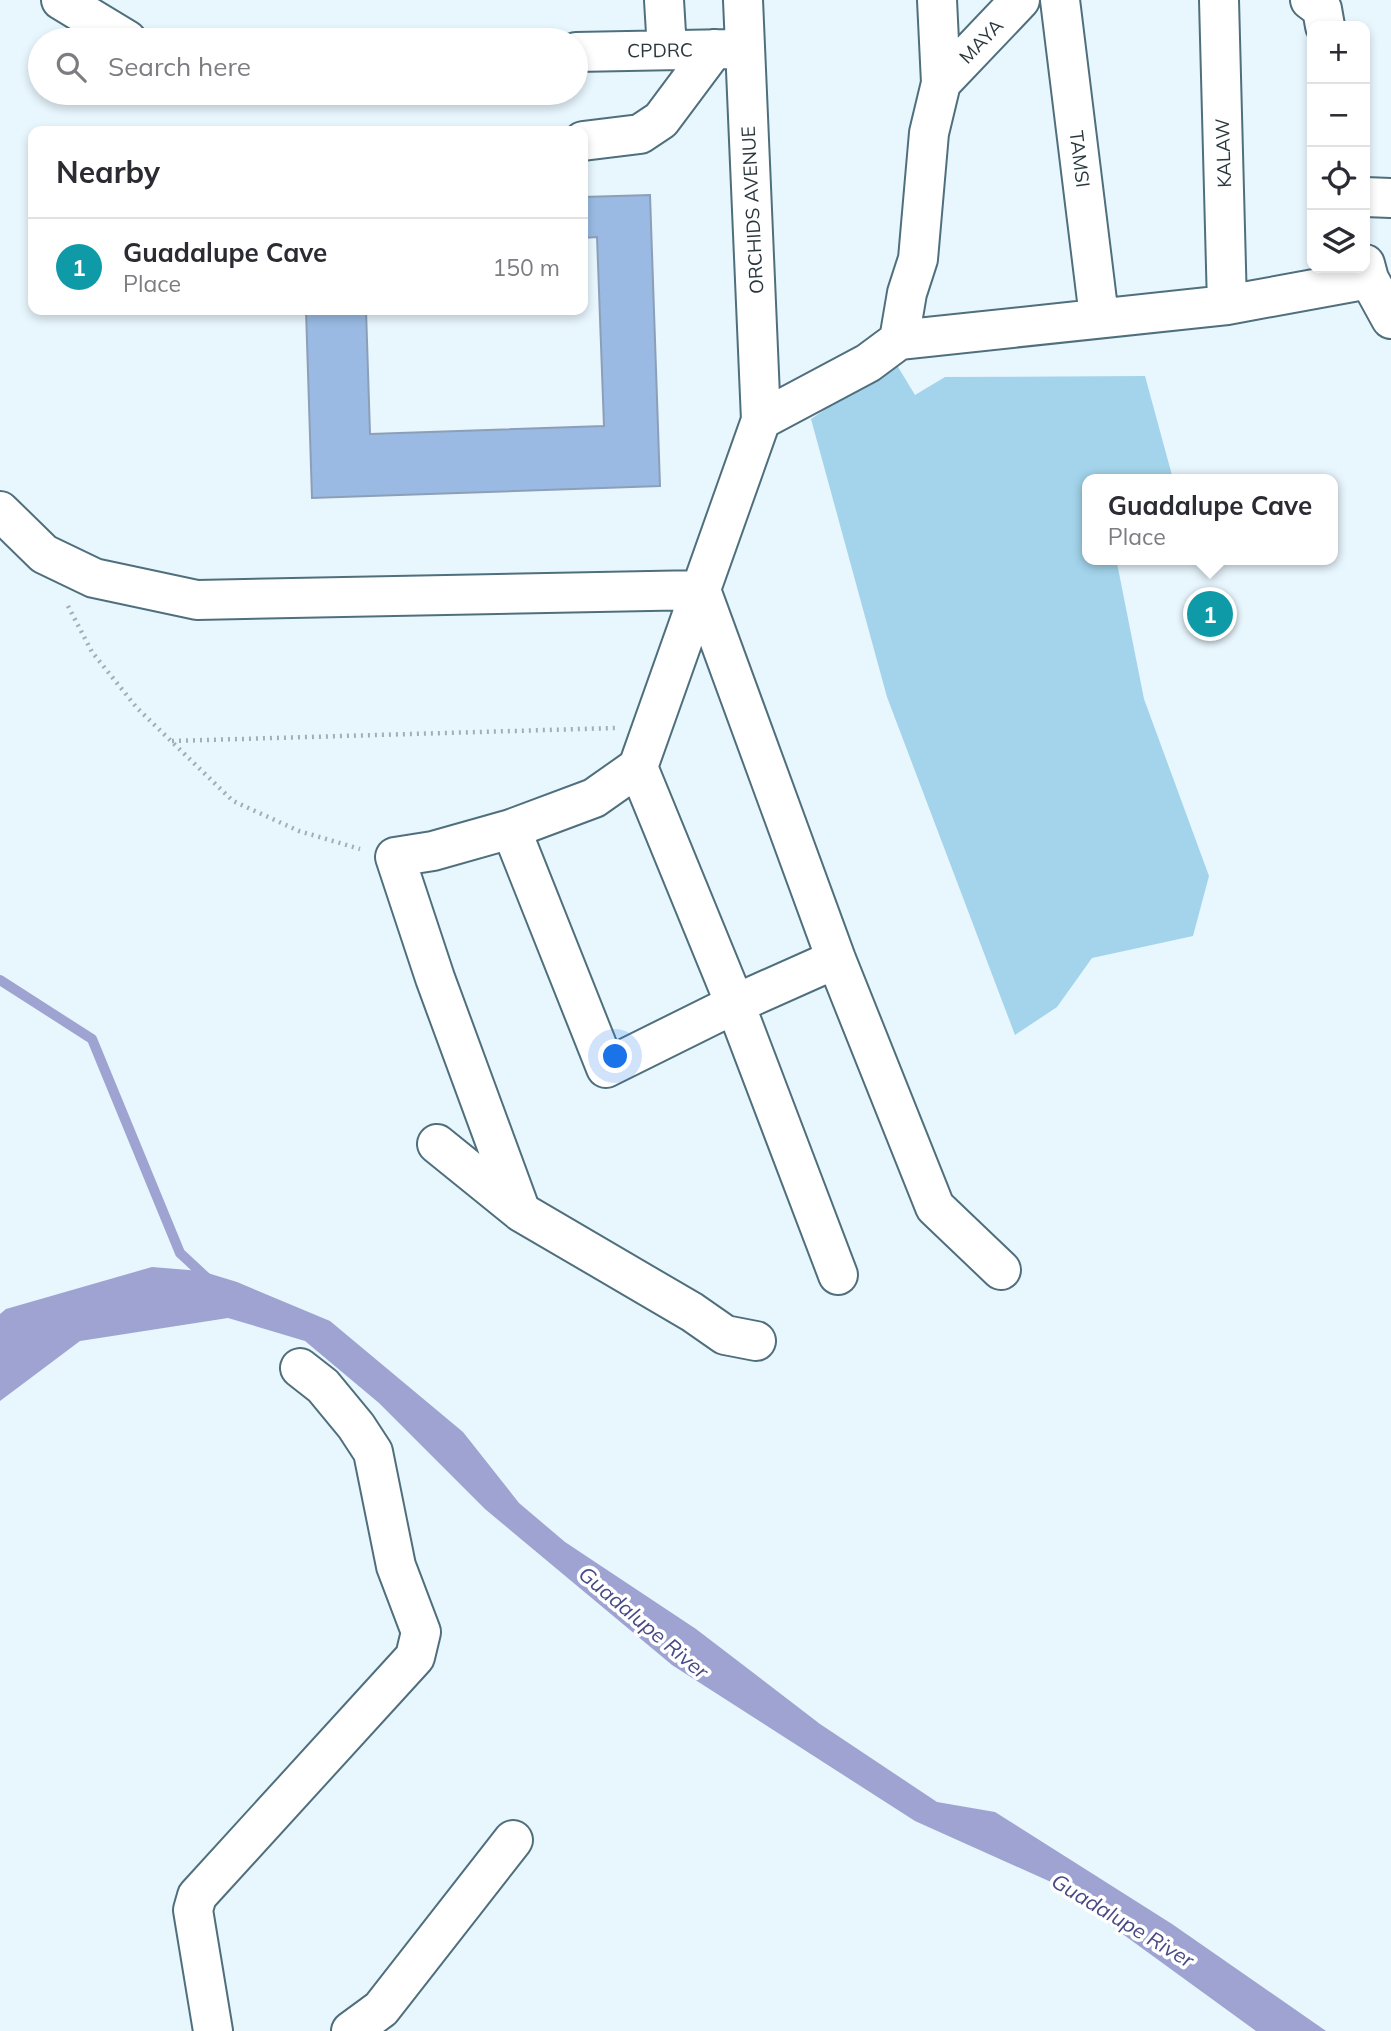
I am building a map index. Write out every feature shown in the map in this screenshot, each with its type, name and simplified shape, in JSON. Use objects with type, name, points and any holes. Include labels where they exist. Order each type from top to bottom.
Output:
[{"type":"street","points":[[61,0],[107,28]]},
{"type":"street","points":[[664,0],[667,50]]},
{"type":"street","name":"ORCHIDS AVENUE","points":[[743,0],[729,49],[761,420]]},
{"type":"street","points":[[899,340],[907,293],[918,259],[929,133],[941,83],[937,0]]},
{"type":"street","name":"MAYA","points":[[941,83],[1020,0]]},
{"type":"street","name":"TAMSI","points":[[1060,0],[1099,317]]},
{"type":"street","name":"KALAW","points":[[1219,0],[1227,305]]},
{"type":"street","points":[[1311,0],[1322,9],[1324,21]]},
{"type":"street","points":[[588,140],[640,134],[661,120],[729,49]]},
{"type":"street","name":"CPDRC","points":[[588,52],[729,49]]},
{"type":"street","points":[[1370,197],[1391,198]]},
{"type":"street","points":[[521,1212],[435,978],[395,857],[433,851],[511,829],[594,798],[638,768],[761,420],[868,363],[899,340],[1227,305],[1359,273]]},
{"type":"street","points":[[1368,273],[1391,319]]},
{"type":"street","points":[[0,511],[44,554],[94,578],[197,600],[701,590]]},
{"type":"street","points":[[701,590],[836,959],[935,1207],[1001,1269]]},
{"type":"street","points":[[638,768],[735,1004],[838,1275]]},
{"type":"street","points":[[511,829],[606,1068],[735,1004],[836,959]]},
{"type":"street","points":[[437,1144],[521,1212],[692,1312],[725,1335],[756,1341]]},
{"type":"street","points":[[213,2031],[193,1910],[197,1896],[415,1657],[421,1632],[397,1566],[373,1452],[356,1426],[323,1386],[300,1368]]},
{"type":"street","points":[[351,2031],[381,2010],[513,1840]]},
{"type":"path","points":[[44,554],[57,586],[92,652],[137,708],[233,801],[299,831],[395,857]]},
{"type":"path","points":[[171,741],[651,727]]},
{"type":"shaded area","points":[[895,362],[915,395],[945,377],[1145,376],[1172,474],[1082,474],[1082,565],[1117,565],[1144,699],[1209,876],[1193,936],[1092,958],[1057,1007],[1015,1035],[887,697],[811,419]]},
{"type":"water","name":"Guadalupe River","points":[[152,1267],[201,1271],[237,1282],[330,1321],[463,1432],[519,1503],[565,1542],[696,1629],[820,1724],[937,1802],[995,1812],[1172,1924],[1326,2031],[1256,2031],[1051,1882],[915,1821],[672,1665],[485,1509],[379,1403],[305,1341],[228,1318],[80,1341],[0,1401],[0,1314],[6,1309]]},
{"type":"building","points":[[650,195],[660,486],[312,498],[306,315],[366,315],[370,434],[604,426],[597,237],[588,238],[588,197]]},
{"type":"waterway","points":[[0,980],[92,1039],[180,1253],[208,1279]]},
{"type":"place","name":"Guadalupe Cave","points":[[1210,614]]}]
